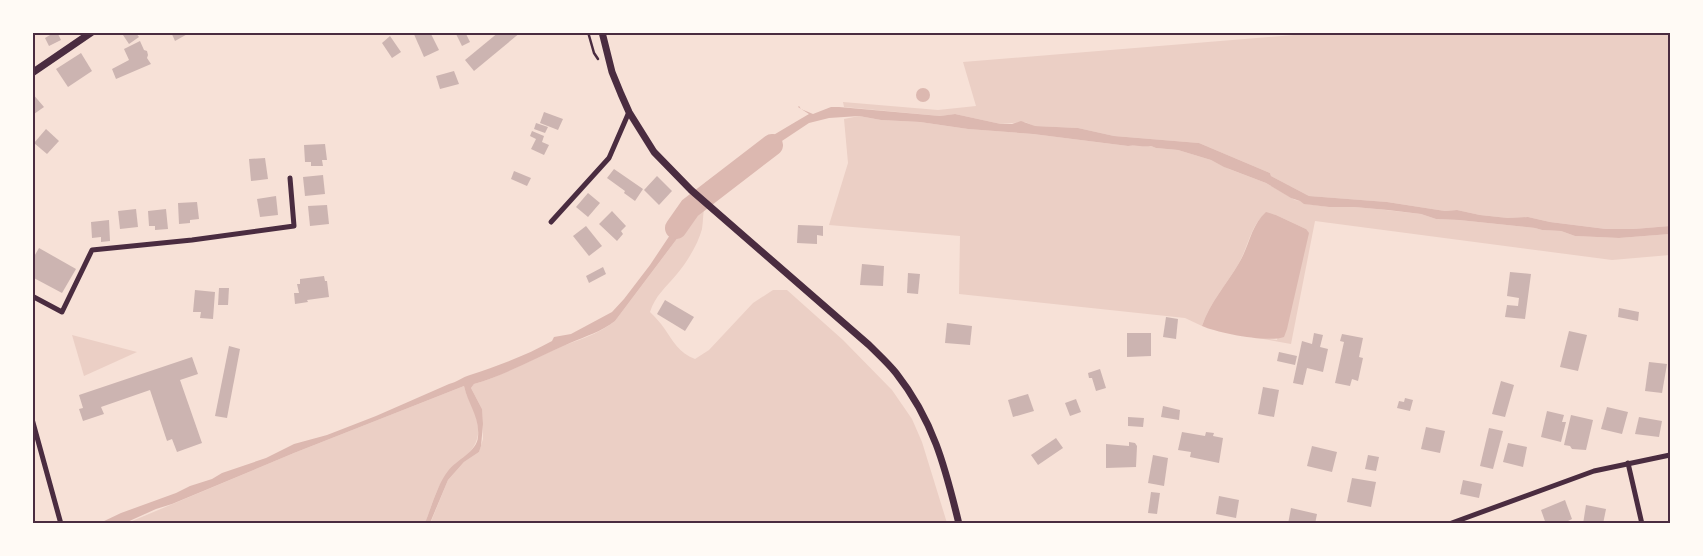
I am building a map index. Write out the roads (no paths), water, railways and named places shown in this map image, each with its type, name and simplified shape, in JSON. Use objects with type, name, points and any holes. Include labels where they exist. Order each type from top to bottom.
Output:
[{"type":"street","points":[[32,73],[92,32]]},
{"type":"street","points":[[602,32],[612,72],[629,112],[654,152],[692,190],[869,345],[895,372],[917,404],[936,441],[959,524]]},
{"type":"street","points":[[550,222],[609,158],[629,112]]},
{"type":"street","points":[[32,296],[62,312],[92,250],[192,240],[294,226],[290,178]]},
{"type":"street","points":[[32,419],[61,524]]},
{"type":"street","points":[[1450,524],[1594,471],[1670,455]]},
{"type":"street","points":[[1628,463],[1642,524]]},
{"type":"waterway","points":[[676,228],[690,208],[772,145]]}]
